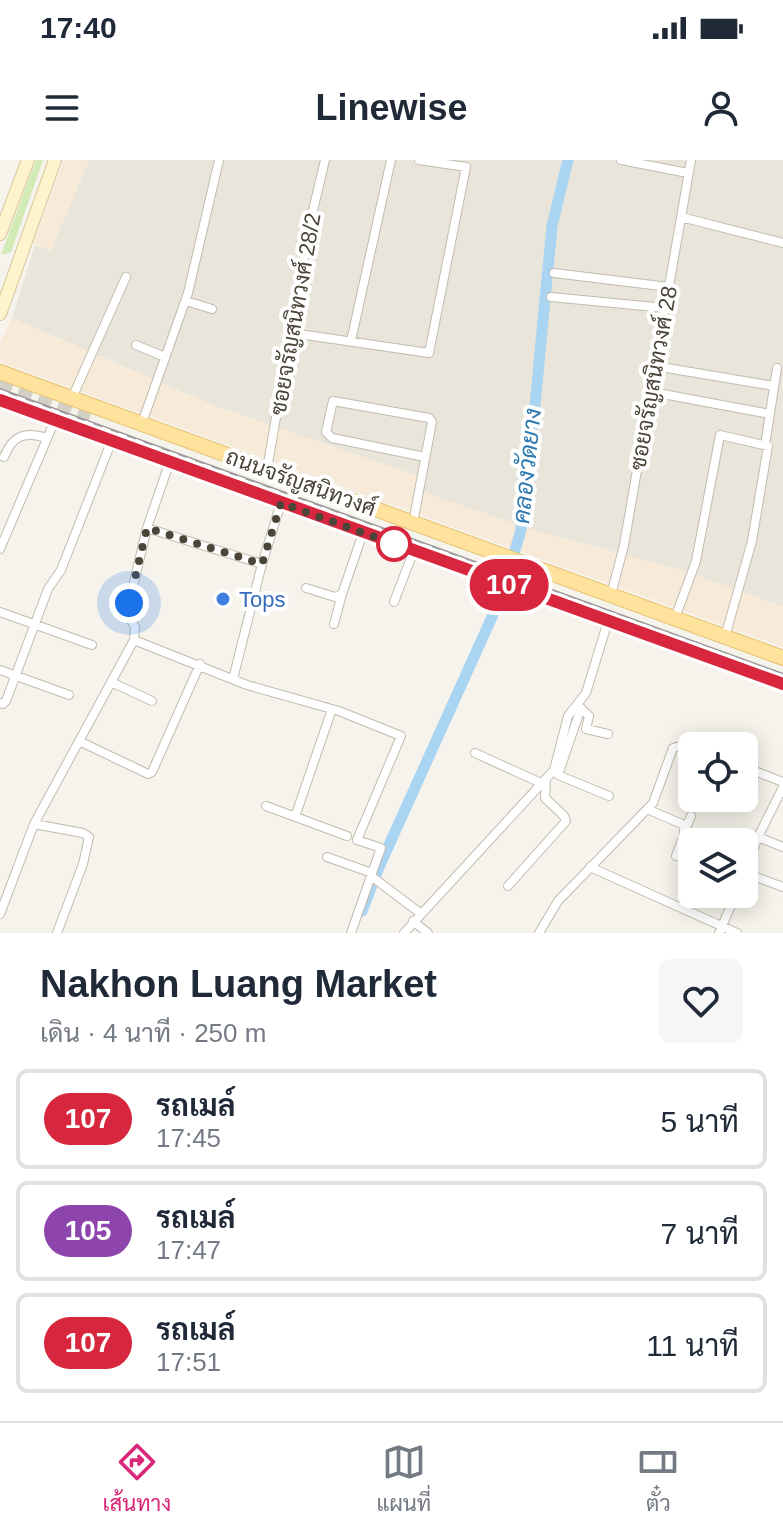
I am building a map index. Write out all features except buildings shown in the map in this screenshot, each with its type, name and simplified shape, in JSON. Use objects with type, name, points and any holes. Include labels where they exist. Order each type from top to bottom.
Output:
[{"type":"main road","points":[[0,234],[28,160]]},
{"type":"main road","points":[[0,314],[55,160]]},
{"type":"main road","name":"ถนนจรัญสนิทวงศ์","points":[[0,372],[783,658]]},
{"type":"main road","points":[[61,422],[58,404],[75,399]]},
{"type":"main road","name":"ถนนจรัญสนิทวงศ์","points":[[0,400],[783,684]]},
{"type":"main road","points":[[0,411],[21,407]]},
{"type":"main road","name":"ถนนจรัญสนิทวงศ์","points":[[89,419],[332,507]]},
{"type":"main road","points":[[332,507],[434,530]]},
{"type":"main road","points":[[332,507],[420,552]]},
{"type":"street","points":[[142,423],[186,301],[219,160]]},
{"type":"street","name":"ซอยจรัญสนิทวงศ์ 28/2","points":[[267,469],[310,223],[325,160]]},
{"type":"street","points":[[351,341],[391,160]]},
{"type":"street","points":[[292,333],[429,353],[466,167],[419,160]]},
{"type":"street","points":[[621,160],[688,173]]},
{"type":"street","name":"ซอยจรัญสนิทวงศ์ 28","points":[[611,595],[624,545],[691,160]]},
{"type":"street","points":[[681,217],[783,243]]},
{"type":"street","points":[[554,273],[669,287]]},
{"type":"street","points":[[75,399],[126,277]]},
{"type":"street","points":[[551,297],[665,308]]},
{"type":"street","points":[[186,301],[212,309]]},
{"type":"street","points":[[136,345],[165,357]]},
{"type":"street","points":[[655,366],[774,386]]},
{"type":"street","points":[[766,439],[777,368]]},
{"type":"street","points":[[652,392],[770,414]]},
{"type":"street","points":[[413,523],[432,422],[429,418],[333,401],[326,432],[332,438],[425,457]]},
{"type":"street","points":[[0,549],[47,438],[61,422]]},
{"type":"street","points":[[4,457],[11,441],[18,436],[33,434],[47,438]]},
{"type":"street","points":[[675,618],[696,561],[720,435],[768,446],[750,552],[725,637]]},
{"type":"street","points":[[0,703],[6,701],[48,589],[61,570],[112,440]]},
{"type":"street","points":[[0,914],[34,824],[134,640],[135,627],[128,610],[147,528],[170,461]]},
{"type":"street","points":[[233,679],[281,503]]},
{"type":"street","points":[[147,528],[262,564]]},
{"type":"street","points":[[334,624],[363,533]]},
{"type":"street","points":[[394,602],[420,552]]},
{"type":"street","points":[[306,588],[335,597],[342,594]]},
{"type":"street","points":[[0,612],[92,645]]},
{"type":"street","points":[[608,621],[558,775],[609,796]]},
{"type":"street","points":[[134,640],[233,679],[332,709],[401,736],[357,840],[381,848],[351,933]]},
{"type":"street","points":[[79,741],[148,774],[152,772],[200,664]]},
{"type":"street","points":[[0,670],[69,695]]},
{"type":"street","points":[[111,682],[152,701]]},
{"type":"street","points":[[579,707],[589,716],[586,729],[608,734]]},
{"type":"street","points":[[404,933],[554,770],[568,716],[579,707]]},
{"type":"street","points":[[295,817],[332,709]]},
{"type":"street","points":[[539,933],[558,901],[653,803],[673,748],[678,747]]},
{"type":"street","points":[[475,753],[544,781]]},
{"type":"street","points":[[758,773],[783,784],[758,837],[783,847]]},
{"type":"street","points":[[508,886],[566,821],[545,798],[544,781]]},
{"type":"street","points":[[266,806],[347,836]]},
{"type":"street","points":[[647,809],[686,828],[691,816]]},
{"type":"street","points":[[34,824],[83,833],[89,837],[83,864],[57,933]]},
{"type":"street","points":[[676,856],[678,850]]},
{"type":"street","points":[[327,857],[372,876],[383,884],[428,933]]},
{"type":"street","points":[[590,867],[720,930],[737,933]]},
{"type":"street","points":[[758,879],[783,887]]},
{"type":"street","points":[[720,930],[730,908]]},
{"type":"shaded area","points":[[64,160],[89,160],[51,251],[33,244]]},
{"type":"shaded area","points":[[89,160],[783,160],[783,607],[684,571],[533,530],[423,492],[424,478],[215,406],[12,318],[35,245],[51,250]]},
{"type":"shaded area","points":[[12,318],[215,406],[424,478],[423,492],[533,530],[684,571],[783,607],[783,647],[0,362],[0,343]]},
{"type":"green space","points":[[36,160],[43,160],[11,252],[1,255]]},
{"type":"waterway","name":"คลองวัดยาง","points":[[362,911],[501,597],[521,530],[523,480],[534,416],[552,226],[568,160]]},
{"type":"tunnel","points":[[0,381],[91,414]]},
{"type":"railway","points":[[0,391],[783,676]]},
{"type":"bus line","name":"107","points":[[0,400],[783,684]]},
{"type":"place","name":"Tops","points":[[223,599]]},
{"type":"route","points":[[129,603],[147,528],[262,564],[281,503],[394,544]]}]
